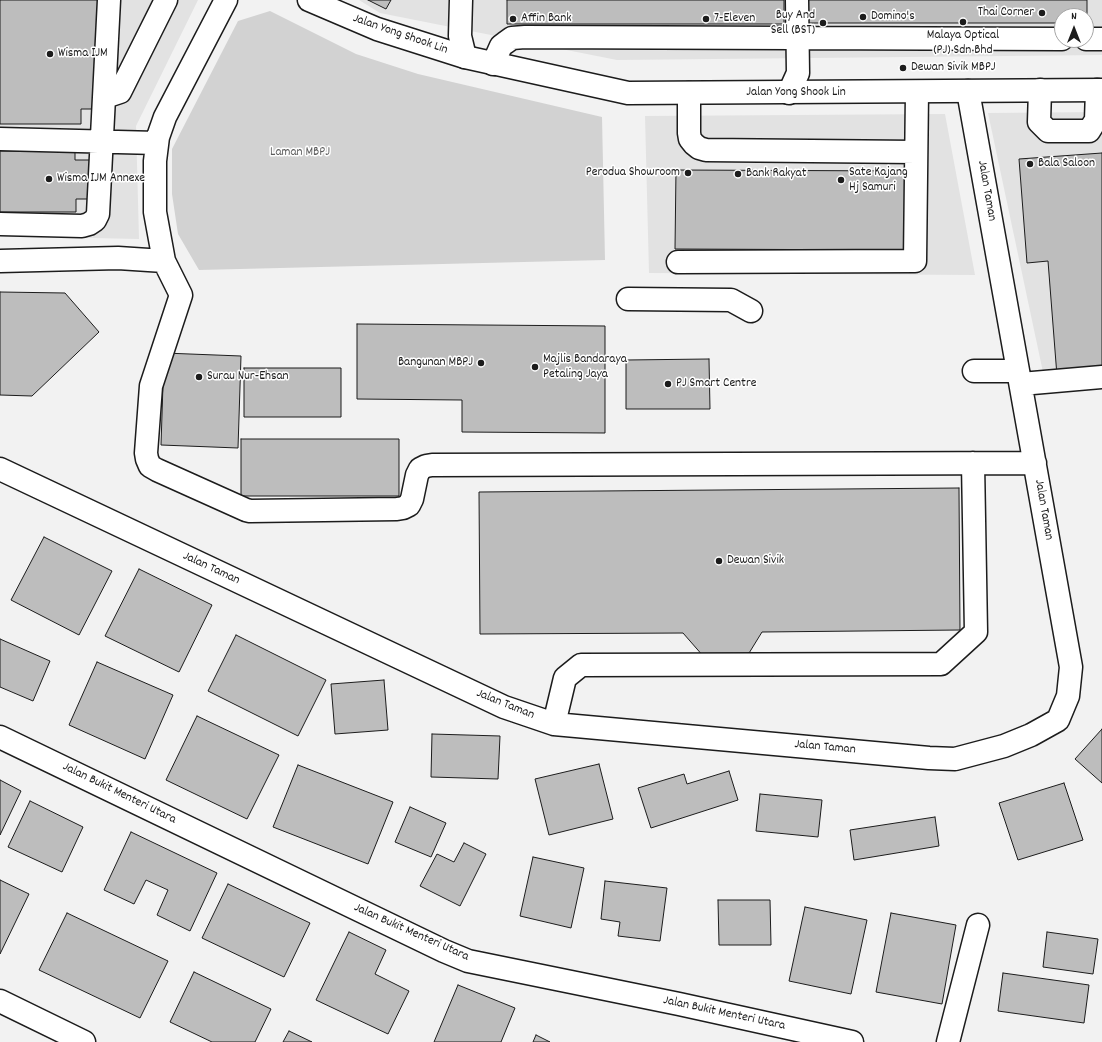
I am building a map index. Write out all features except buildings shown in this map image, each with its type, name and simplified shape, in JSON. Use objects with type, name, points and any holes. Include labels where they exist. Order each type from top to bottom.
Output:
[{"type":"street","points":[[0,224],[82,226],[95,220],[98,214],[109,0]]},
{"type":"street","points":[[105,97],[120,92],[166,0]]},
{"type":"street","points":[[226,0],[165,117],[157,143],[155,161],[155,212],[164,260],[181,295],[151,386],[146,453],[150,466],[246,510],[403,508],[408,505],[412,499],[416,475],[420,469],[432,465],[1035,463]]},
{"type":"street","name":"Jalan Yong Shook Lin","points":[[309,0],[377,29],[465,57],[628,93],[1099,90]]},
{"type":"street","points":[[461,0],[460,36],[465,57]]},
{"type":"street","points":[[789,93],[798,73],[797,0]]},
{"type":"street","points":[[493,64],[501,46],[512,38],[1054,39]]},
{"type":"street","points":[[1040,90],[1039,122],[1048,131],[1089,131],[1096,120],[1099,90]]},
{"type":"street","name":"Jalan Taman","points":[[0,470],[504,707],[554,724],[929,758],[955,759],[1004,746],[1031,735],[1058,720],[1068,696],[1071,667],[968,91]]},
{"type":"street","points":[[678,262],[915,261],[917,92]]},
{"type":"street","points":[[689,93],[690,139],[699,148],[706,150],[916,152]]},
{"type":"street","points":[[0,139],[157,143]]},
{"type":"street","points":[[0,261],[118,258],[164,260]]},
{"type":"street","points":[[628,299],[731,300],[751,311]]},
{"type":"street","points":[[974,371],[1019,377],[1102,378]]},
{"type":"street","points":[[554,724],[565,678],[581,665],[941,664],[976,632],[973,463]]},
{"type":"street","name":"Jalan Bukit Menteri Utara","points":[[0,737],[444,951],[468,961],[687,1005],[852,1042]]},
{"type":"street","points":[[948,1042],[978,925]]},
{"type":"street","points":[[0,1001],[84,1042]]},
{"type":"shaded area","points":[[0,0],[198,0],[136,126],[139,239],[0,236]]},
{"type":"shaded area","points":[[359,0],[1102,0],[1102,55],[617,60],[380,13]]},
{"type":"shaded area","points":[[1102,112],[1102,386],[1047,391],[988,113]]},
{"type":"shaded area","points":[[945,114],[975,275],[649,273],[645,116]]},
{"type":"green space","name":"Laman MBPJ","points":[[270,11],[356,54],[418,74],[602,117],[605,260],[199,270],[178,234],[172,194],[172,149],[238,21]]},
{"type":"place","name":"Thai Corner","points":[[1042,13]]},
{"type":"place","name":"Domino's","points":[[863,17]]},
{"type":"place","name":"Affin Bank","points":[[513,19]]},
{"type":"place","name":"7-Eleven","points":[[706,19]]},
{"type":"place","name":"Malaya Optical (PJ) Sdn Bhd","points":[[963,22]]},
{"type":"place","name":"Buy And Sell (BST)","points":[[823,23]]},
{"type":"place","name":"Wisma IJM","points":[[50,54]]},
{"type":"place","name":"Dewan Sivik MBPJ","points":[[903,68]]},
{"type":"place","name":"Bala Saloon","points":[[1030,164]]},
{"type":"place","name":"Perodua Showroom","points":[[688,173]]},
{"type":"place","name":"Bank Rakyat","points":[[738,174]]},
{"type":"place","name":"Wisma IJM Annexe","points":[[49,179]]},
{"type":"place","name":"Sate Kajang Hj Samuri","points":[[841,180]]},
{"type":"place","name":"Bangunan MBPJ","points":[[481,363]]},
{"type":"place","name":"Majlis Bandaraya Petaling Jaya","points":[[535,367]]},
{"type":"place","name":"Surau Nur-Ehsan","points":[[199,377]]},
{"type":"place","name":"PJ Smart Centre","points":[[668,384]]},
{"type":"place","name":"Dewan Sivik","points":[[719,561]]}]
